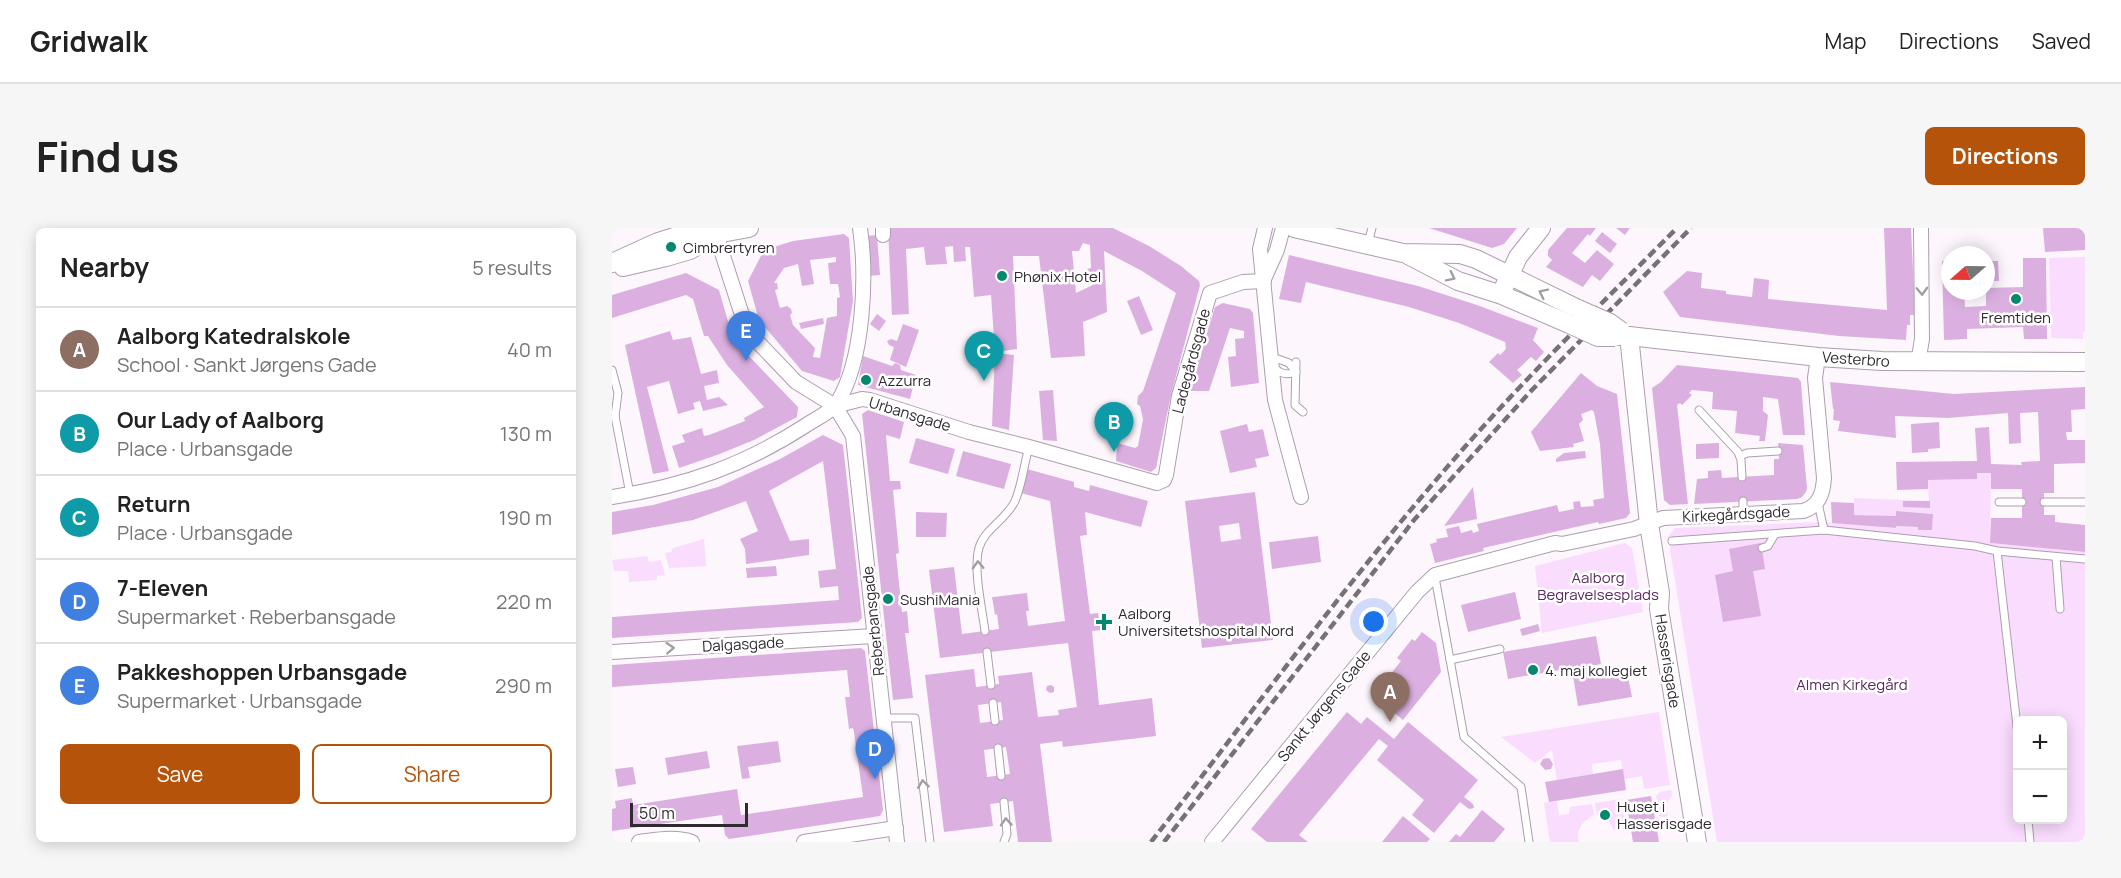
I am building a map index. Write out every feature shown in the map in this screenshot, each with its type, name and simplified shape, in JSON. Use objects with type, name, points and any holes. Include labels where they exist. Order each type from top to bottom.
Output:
[{"type":"main road","points":[[612,263],[679,235],[749,228]]},
{"type":"main road","name":"Vesterbro","points":[[1294,228],[1370,236],[1458,281],[1572,316]]},
{"type":"main road","points":[[1502,295],[1508,276],[1521,253],[1541,228]]},
{"type":"main road","points":[[612,269],[690,250],[715,231]]},
{"type":"main road","name":"Vesterbro","points":[[1403,253],[1461,254],[1476,259],[1572,316],[1598,337],[1621,334],[1818,357],[1918,363],[2085,362]]},
{"type":"main road","name":"Hasserisgade","points":[[1621,334],[1660,593],[1659,609],[1697,842]]},
{"type":"street","points":[[612,497],[686,482],[724,470],[770,448],[836,406],[848,383],[856,348],[863,295],[860,228]]},
{"type":"street","points":[[1265,228],[1260,249],[1275,400],[1301,497]]},
{"type":"street","points":[[1264,281],[1283,228]]},
{"type":"street","points":[[1918,363],[1922,342],[1921,230]]},
{"type":"street","points":[[715,231],[743,318],[752,336],[796,382],[836,406]]},
{"type":"street","name":"Ladegårdsgade","points":[[1161,482],[1166,475],[1179,396],[1210,293],[1243,282],[1264,281]]},
{"type":"street","points":[[1818,357],[1815,378],[1824,478],[1823,491],[1818,503]]},
{"type":"street","name":"Urbansgade","points":[[836,406],[862,399],[870,400],[969,432],[1152,482],[1161,482]]},
{"type":"street","name":"Reberbansgade","points":[[836,406],[853,436],[896,835]]},
{"type":"street","name":"Kirkegårdsgade","points":[[1649,524],[1663,518],[1743,508],[1803,511],[1818,503]]},
{"type":"street","name":"Sankt Jørgens Gade","points":[[1212,842],[1417,592],[1435,575],[1555,543],[1562,544],[1649,524]]},
{"type":"street","name":"Dalgasgade","points":[[612,652],[874,636]]},
{"type":"street","points":[[804,842],[896,835]]},
{"type":"street","points":[[639,842],[664,838],[684,839],[692,842]]},
{"type":"lane","points":[[1278,359],[1289,363],[1296,372],[1288,375],[1280,373],[1271,364],[1278,359]]},
{"type":"lane","points":[[1296,362],[1295,405],[1303,412]]},
{"type":"lane","points":[[612,370],[618,393],[614,416],[630,495]]},
{"type":"lane","points":[[1699,410],[1740,456],[1742,477]]},
{"type":"lane","points":[[984,631],[977,556],[981,541],[1015,500],[1029,447]]},
{"type":"lane","points":[[1740,456],[1747,453],[1778,451]]},
{"type":"lane","points":[[1999,502],[2022,502]]},
{"type":"lane","points":[[2044,502],[2085,502]]},
{"type":"lane","points":[[1818,503],[1824,530]]},
{"type":"lane","points":[[1672,541],[1824,530],[2085,560]]},
{"type":"lane","points":[[1762,548],[1768,546],[1775,534]]},
{"type":"lane","points":[[1998,551],[2016,716]]},
{"type":"lane","points":[[2056,557],[2060,609]]},
{"type":"lane","points":[[1435,575],[1464,737],[1521,788],[1529,842]]},
{"type":"lane","points":[[1450,660],[1500,649]]},
{"type":"lane","points":[[987,652],[991,685]]},
{"type":"lane","points":[[993,703],[995,721]]},
{"type":"lane","points":[[884,718],[915,718],[930,842]]},
{"type":"lane","points":[[998,748],[1001,776]]},
{"type":"lane","points":[[1004,802],[1007,834],[1004,842]]},
{"type":"lane","points":[[2028,824],[2030,842]]},
{"type":"green space","points":[[2085,257],[2085,331],[2083,339],[2051,338],[2049,258]]},
{"type":"green space","name":"Almen Kirkegård","points":[[1977,473],[1991,473],[1990,543],[2085,552],[2085,842],[1717,842],[1668,537],[1675,528],[1822,522],[1896,528],[1896,526],[1918,527],[1918,530],[1932,530],[1933,514],[1897,511],[1896,516],[1854,515],[1854,498],[1929,501],[1928,480],[1977,479]]},
{"type":"green space","points":[[704,539],[706,566],[669,568],[665,553],[671,552],[673,548]]},
{"type":"green space","name":"Aalborg Begravelsesplads","points":[[1625,543],[1632,548],[1643,612],[1542,633],[1535,566]]},
{"type":"green space","points":[[647,556],[649,562],[661,560],[665,575],[657,576],[657,580],[629,582],[628,571],[614,571],[612,560]]},
{"type":"green space","points":[[1659,712],[1670,785],[1644,789],[1642,776],[1624,779],[1621,760],[1592,764],[1593,774],[1557,780],[1552,750],[1535,763],[1501,737]]},
{"type":"green space","points":[[1671,790],[1672,796],[1666,804],[1668,818],[1659,816],[1656,796],[1660,792]]},
{"type":"green space","points":[[1621,799],[1626,826],[1614,830],[1608,820],[1597,815],[1595,803]]},
{"type":"green space","points":[[1557,801],[1559,815],[1569,814],[1570,807],[1592,804],[1594,815],[1581,826],[1578,833],[1579,842],[1550,842],[1544,803]]},
{"type":"building","points":[[888,228],[1113,228],[1149,246],[1181,266],[1199,281],[1200,285],[1171,395],[1156,468],[1151,472],[1116,461],[1117,443],[1135,448],[1138,446],[1143,419],[1140,406],[1137,404],[1138,396],[1143,391],[1176,293],[1142,271],[1104,251],[1107,312],[1083,322],[1085,356],[1051,358],[1039,256],[1013,256],[1017,349],[995,352],[991,295],[974,297],[970,247],[965,247],[966,261],[954,262],[953,246],[945,247],[947,264],[926,265],[924,247],[906,249],[909,314],[892,315]],"holes":[[[1083,243],[1090,245],[1091,268],[1087,269],[1088,277],[1092,277],[1093,285],[1076,293],[1072,251],[1079,251]]]},
{"type":"building","points":[[1429,228],[1517,228],[1504,244],[1492,248]]},
{"type":"building","points":[[1567,228],[1596,228],[1572,253],[1585,263],[1597,250],[1614,264],[1600,281],[1592,275],[1583,287],[1546,267],[1552,260],[1548,256],[1548,250]]},
{"type":"building","points":[[1616,228],[1630,228],[1625,235]]},
{"type":"building","points":[[1884,228],[1911,228],[1915,315],[1910,315],[1906,340],[1839,336],[1680,317],[1663,292],[1687,271],[1702,273],[1701,288],[1726,291],[1726,294],[1752,297],[1754,278],[1769,280],[1768,299],[1887,310]]},
{"type":"building","points":[[2043,228],[2085,228],[2085,250],[2045,252]]},
{"type":"building","points":[[1602,232],[1617,244],[1610,253],[1595,241]]},
{"type":"building","points":[[844,234],[849,238],[853,301],[840,377],[834,381],[802,371],[759,320],[748,281],[764,250],[793,241]],"holes":[[[836,257],[836,262],[828,263],[830,284],[838,284],[840,297],[837,298],[837,316],[827,318],[820,358],[813,357],[815,348],[793,325],[791,309],[787,306],[780,308],[775,290],[778,289],[777,283],[774,283],[784,268],[798,264],[802,286],[814,284],[810,260]]]},
{"type":"building","points":[[877,235],[880,275],[868,276],[865,236]]},
{"type":"building","points":[[1289,255],[1418,286],[1538,328],[1533,340],[1544,352],[1536,361],[1531,357],[1517,370],[1522,375],[1513,383],[1489,362],[1506,349],[1505,342],[1459,323],[1409,307],[1306,282],[1301,303],[1279,299]]},
{"type":"building","name":"Fremtiden","points":[[2023,258],[2046,258],[2047,339],[2024,339],[2023,327],[1967,329],[1967,339],[1944,340],[1943,300],[1965,300],[1965,307],[1986,306],[1986,300],[1995,300],[1995,288],[2023,287]]},
{"type":"building","points":[[1995,261],[1998,261],[1999,281],[1995,281]]},
{"type":"building","points":[[686,273],[719,290],[731,332],[744,351],[798,407],[797,417],[754,440],[679,468],[672,446],[685,442],[682,435],[702,428],[704,436],[709,435],[745,421],[744,418],[764,407],[727,365],[708,336],[704,336],[693,299],[686,295],[612,318],[612,295]]},
{"type":"building","points":[[1139,296],[1153,330],[1141,335],[1127,301]]},
{"type":"building","points":[[1223,303],[1250,309],[1253,313],[1259,383],[1231,387],[1228,357],[1236,356],[1235,339],[1244,338],[1244,331],[1230,328],[1209,391],[1189,391],[1215,307]]},
{"type":"building","points":[[877,314],[886,321],[879,331],[870,324]]},
{"type":"building","points":[[823,318],[824,324],[801,329],[799,323]]},
{"type":"building","points":[[903,324],[919,330],[906,367],[890,360],[894,347],[887,341],[891,339],[897,341]]},
{"type":"building","points":[[670,331],[673,340],[691,337],[701,374],[717,370],[719,383],[704,386],[707,400],[719,397],[728,405],[703,411],[700,401],[693,403],[695,409],[678,414],[669,381],[647,387],[669,471],[653,474],[625,345]]},
{"type":"building","points":[[981,341],[993,341],[992,363],[981,362]]},
{"type":"building","points":[[995,353],[1014,355],[1009,430],[992,426]]},
{"type":"building","points":[[863,356],[892,366],[895,363],[900,365],[901,370],[916,375],[910,399],[858,385]]},
{"type":"building","points":[[1677,365],[1798,378],[1801,382],[1805,435],[1783,435],[1778,399],[1763,397],[1763,411],[1768,415],[1765,441],[1759,441],[1760,436],[1735,433],[1737,411],[1712,409],[1713,392],[1692,390],[1689,393],[1692,395],[1682,405],[1680,403],[1677,405],[1688,504],[1670,505],[1664,500],[1652,388]]},
{"type":"building","points":[[1581,373],[1597,386],[1617,394],[1630,513],[1626,518],[1599,524],[1598,522],[1483,548],[1484,551],[1435,563],[1430,544],[1437,542],[1436,539],[1448,537],[1446,529],[1459,526],[1461,533],[1472,530],[1473,533],[1479,531],[1477,524],[1557,505],[1559,512],[1574,509],[1573,502],[1580,501],[1581,507],[1594,506],[1593,500],[1604,498],[1600,444],[1592,410],[1581,414],[1583,420],[1579,424],[1584,441],[1573,444],[1574,447],[1540,451],[1531,432]]},
{"type":"building","points":[[1830,382],[1954,394],[2085,387],[2085,409],[2071,410],[2072,432],[2066,432],[2067,440],[2085,440],[2085,463],[2054,464],[2054,493],[2044,493],[2044,515],[2055,515],[2055,522],[2085,525],[2085,552],[1990,543],[1991,518],[2022,518],[2022,489],[1991,489],[1991,473],[1977,473],[1977,479],[1928,480],[1928,489],[1897,490],[1896,462],[1977,461],[1975,428],[1989,427],[1991,464],[2022,465],[2021,462],[2040,461],[2038,412],[2020,413],[2021,443],[2009,444],[2008,413],[1948,418],[1895,416],[1896,438],[1838,431],[1840,421],[1833,420],[1834,409]]},
{"type":"building","points":[[1053,390],[1057,441],[1043,440],[1039,391]]},
{"type":"building","points":[[868,410],[904,422],[900,439],[886,435],[890,481],[900,481],[901,489],[893,490],[899,553],[896,554],[902,612],[907,611],[909,633],[905,633],[913,698],[893,700],[862,414]]},
{"type":"building","points":[[1939,422],[1940,448],[1928,449],[1928,452],[1912,453],[1911,424]]},
{"type":"building","points":[[1247,424],[1249,432],[1263,429],[1269,456],[1255,459],[1257,467],[1230,473],[1220,431]]},
{"type":"building","points":[[823,435],[843,445],[862,618],[858,622],[612,638],[612,617],[839,600],[838,586],[820,588],[818,571],[836,569],[823,461],[769,491],[790,541],[809,539],[809,555],[746,564],[745,549],[740,539],[758,531],[746,501],[693,520],[612,535],[612,512],[653,505],[718,487],[780,459]]},
{"type":"building","points":[[916,438],[955,449],[948,474],[909,463]]},
{"type":"building","points":[[1719,443],[1719,458],[1696,459],[1696,444]]},
{"type":"building","points":[[1778,443],[1803,445],[1807,488],[1802,497],[1694,504],[1697,479],[1708,478],[1708,471],[1721,470],[1722,478],[1774,475],[1774,459],[1779,459]]},
{"type":"building","points":[[963,451],[1011,464],[1004,489],[956,476]]},
{"type":"building","points":[[1585,451],[1586,458],[1556,462],[1556,459],[1564,453]]},
{"type":"building","points":[[1027,469],[1074,482],[1074,487],[1089,491],[1090,485],[1148,501],[1141,527],[1085,512],[1087,535],[1080,536],[1090,614],[1098,613],[1101,630],[1092,631],[1099,705],[1152,698],[1156,736],[1063,747],[1062,741],[1040,744],[1052,842],[1018,842],[1013,801],[990,804],[993,826],[944,832],[925,675],[974,669],[976,687],[999,684],[998,676],[1032,672],[1038,717],[1059,715],[1058,710],[1077,707],[1068,643],[940,658],[929,570],[954,567],[962,634],[999,629],[992,597],[1027,593],[1028,626],[1065,621],[1050,501],[1021,493]],"holes":[[[1001,702],[1003,720],[980,723],[978,705]],[[1006,747],[1010,774],[987,777],[984,750]]]},
{"type":"building","points":[[1473,487],[1477,519],[1444,526]]},
{"type":"building","points":[[1255,492],[1273,640],[1202,648],[1185,501]],"holes":[[[1239,523],[1241,539],[1221,542],[1219,526]]]},
{"type":"building","points":[[1903,501],[1930,501],[1930,508],[1903,507]]},
{"type":"building","points":[[1831,502],[1854,503],[1854,515],[1896,516],[1896,511],[1933,514],[1932,530],[1918,530],[1918,527],[1896,526],[1896,528],[1832,523]]},
{"type":"building","points":[[916,512],[947,513],[946,537],[916,537]]},
{"type":"building","points":[[1318,536],[1321,562],[1272,569],[1269,542]]},
{"type":"building","points":[[1761,543],[1765,569],[1753,571],[1761,616],[1723,622],[1715,575],[1733,571],[1729,549]]},
{"type":"building","points":[[776,566],[777,576],[747,578],[746,568]]},
{"type":"building","points":[[1515,592],[1521,619],[1468,632],[1461,605]]},
{"type":"building","points":[[1538,624],[1540,631],[1522,636],[1520,629]]},
{"type":"building","points":[[1422,632],[1436,643],[1441,672],[1403,720],[1379,700],[1382,696],[1371,688],[1384,672],[1389,676],[1401,661],[1397,658],[1412,639],[1415,641]]},
{"type":"building","name":"4. maj kollegiet","points":[[1596,636],[1601,664],[1591,666],[1592,673],[1626,667],[1632,697],[1578,706],[1573,676],[1578,675],[1577,667],[1508,679],[1503,652]]},
{"type":"building","points":[[861,648],[865,651],[883,810],[880,816],[729,839],[725,835],[722,815],[612,831],[612,809],[616,808],[615,801],[632,798],[633,805],[737,789],[741,815],[863,797],[854,732],[853,728],[849,729],[845,697],[850,697],[847,670],[612,687],[612,665]]},
{"type":"building","points":[[1047,686],[1054,687],[1054,692],[1050,693],[1046,690]]},
{"type":"building","points":[[1347,712],[1361,724],[1367,717],[1394,739],[1408,722],[1478,780],[1464,797],[1473,804],[1474,808],[1469,809],[1460,802],[1434,833],[1412,815],[1424,800],[1377,760],[1388,746],[1379,739],[1299,835],[1308,842],[1267,842],[1251,829]]},
{"type":"building","points":[[778,741],[781,762],[748,767],[750,778],[742,779],[737,746]]},
{"type":"building","points":[[707,751],[710,768],[668,775],[665,758]]},
{"type":"building","points":[[1549,758],[1553,764],[1551,769],[1545,770],[1540,764],[1543,759]]},
{"type":"building","points":[[633,767],[636,784],[618,787],[615,769]]},
{"type":"building","points":[[1623,769],[1626,790],[1549,802],[1545,782]]},
{"type":"building","points":[[1651,796],[1659,842],[1633,842],[1626,800]]},
{"type":"building","points":[[1482,810],[1505,829],[1494,842],[1449,842],[1456,834],[1460,837]]},
{"type":"building","points":[[1403,816],[1430,839],[1427,842],[1382,842]]},
{"type":"railway","points":[[1151,842],[1338,599],[1456,457],[1565,341],[1677,228]]},
{"type":"railway","points":[[1164,842],[1414,520],[1530,392],[1691,228]]},
{"type":"place","name":"Cimbrertyren","points":[[671,247]]},
{"type":"place","name":"Phønix Hotel","points":[[1002,276]]},
{"type":"place","name":"Fremtiden","points":[[2016,299]]},
{"type":"place","name":"Pakkeshoppen Urbansgade","points":[[746,361]]},
{"type":"place","name":"Azzurra","points":[[866,380]]},
{"type":"place","name":"Return","points":[[984,381]]},
{"type":"place","name":"Our Lady of Aalborg","points":[[1114,452]]},
{"type":"place","name":"SushiMania","points":[[888,599]]},
{"type":"place","name":"Aalborg Universitetshospital Nord","points":[[1104,622]]},
{"type":"place","name":"4. maj kollegiet","points":[[1533,670]]},
{"type":"place","name":"Aalborg Katedralskole","points":[[1390,722]]},
{"type":"place","name":"7-Eleven","points":[[875,779]]},
{"type":"place","name":"Huset i Hasserisgade","points":[[1605,815]]}]
